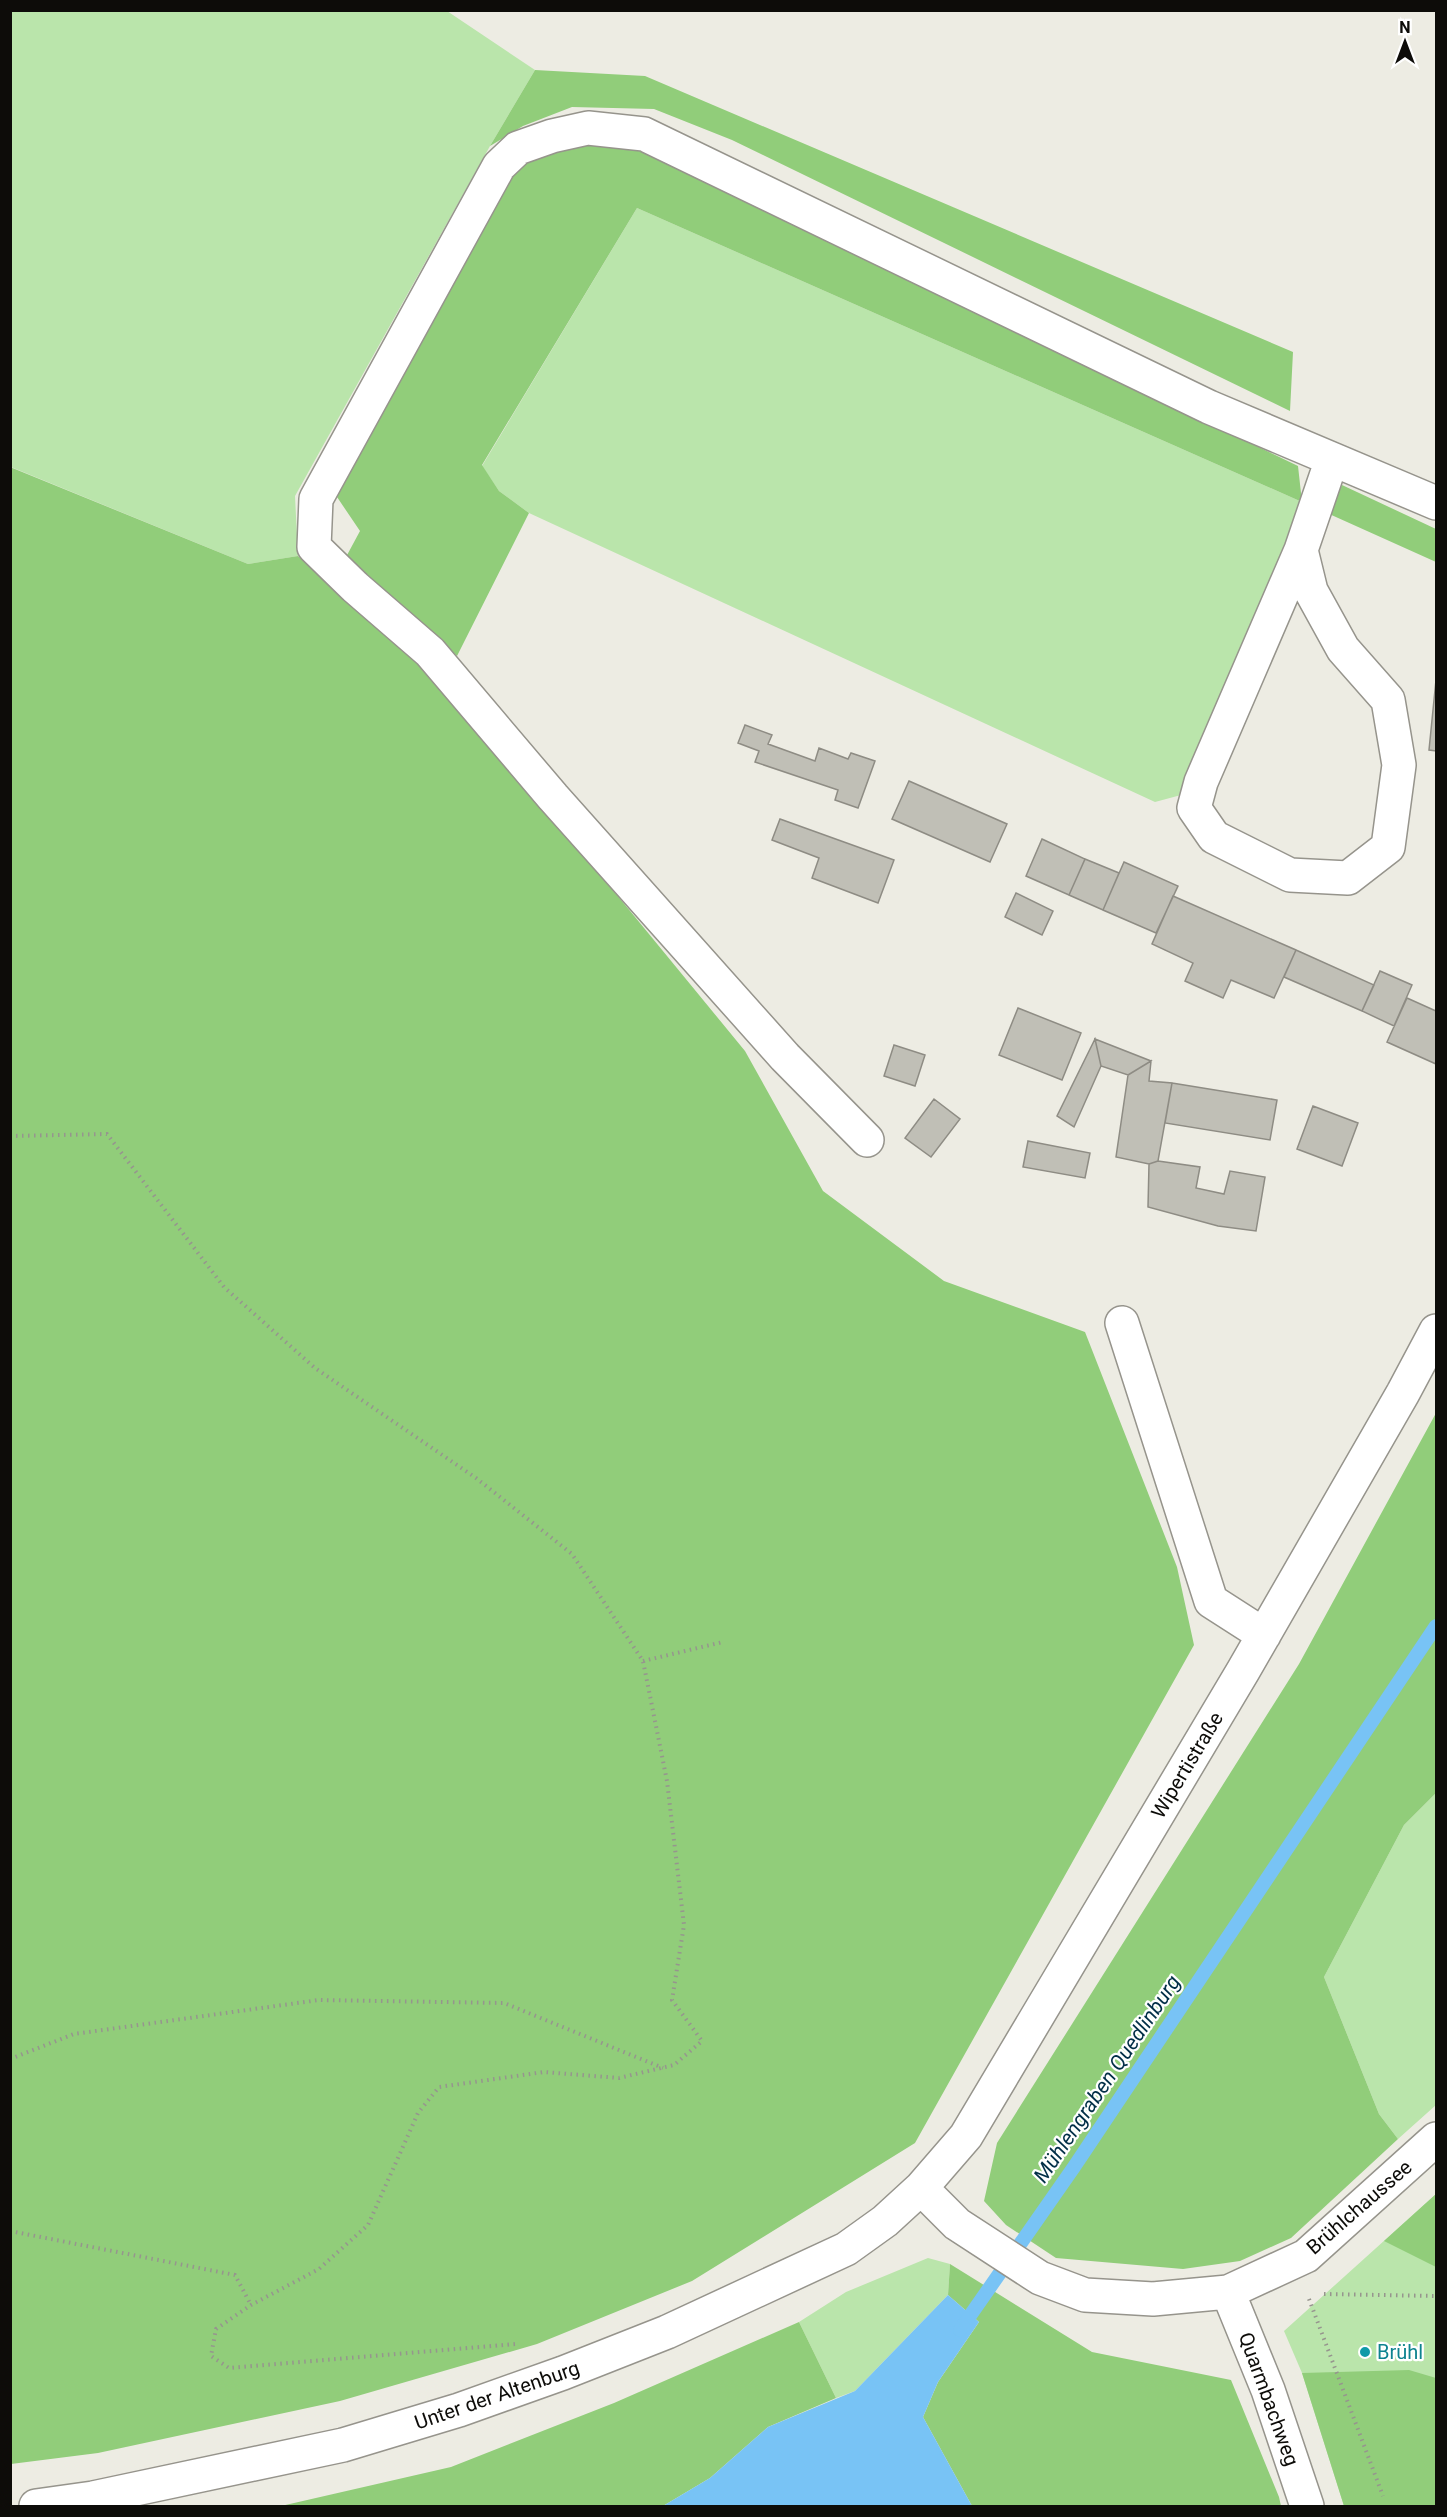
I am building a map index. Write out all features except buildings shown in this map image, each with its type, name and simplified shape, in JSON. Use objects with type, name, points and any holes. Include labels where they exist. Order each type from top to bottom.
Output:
[{"type":"street","points":[[867,1140],[777,1048],[554,797],[430,652],[355,587],[314,547],[316,499],[499,166],[518,148],[552,136],[588,128],[644,134],[1209,407],[1437,503]]},
{"type":"street","points":[[1300,550],[1311,591],[1343,649],[1388,700],[1399,765],[1388,847],[1348,878],[1290,875],[1214,837],[1194,808],[1201,782],[1300,550],[1332,459]]},
{"type":"street","points":[[1122,1323],[1211,1600],[1264,1635]]},
{"type":"street","name":"Wipertistraße","points":[[921,2188],[966,2136],[1264,1635],[1398,1403],[1437,1330]]},
{"type":"street","name":"Brühlchaussee","points":[[921,2188],[970,2234],[1040,2278],[1084,2295],[1154,2299],[1228,2292],[1306,2256],[1437,2139]]},
{"type":"street","name":"Unter der Altenburg","points":[[36,2506],[93,2499],[343,2445],[459,2410],[563,2373],[667,2332],[846,2249],[885,2221],[921,2188]]},
{"type":"street","name":"Quarmbachweg","points":[[1228,2292],[1268,2390],[1307,2506]]},
{"type":"path","points":[[10,1136],[107,1134],[224,1287],[315,1368],[476,1478],[572,1554],[643,1661],[667,1781],[684,1925],[672,2000],[702,2041],[674,2065],[619,2079],[544,2072],[440,2087],[418,2113],[368,2225],[319,2269],[251,2305],[216,2329],[211,2356],[229,2368],[521,2343]]},
{"type":"path","points":[[643,1661],[723,1642]]},
{"type":"path","points":[[10,2059],[74,2034],[319,2000],[354,2000],[504,2003],[664,2068]]},
{"type":"path","points":[[10,2231],[236,2275],[251,2305]]},
{"type":"path","points":[[1306,2293],[1383,2496]]},
{"type":"path","points":[[1318,2293],[1437,2296]]},
{"type":"green space","points":[[10,11],[447,11],[535,70],[490,146],[295,496],[298,556],[248,564],[11,467]]},
{"type":"green space","points":[[535,70],[645,76],[1293,352],[1290,411],[732,140],[654,109],[572,107],[523,126],[490,146]]},
{"type":"green space","points":[[589,144],[645,151],[1298,466],[1302,502],[637,208],[482,465],[499,491],[529,513],[457,656],[346,557],[360,531],[337,497],[504,188],[520,165],[552,152]]},
{"type":"green space","points":[[637,208],[1302,502],[1181,795],[1155,802],[529,513],[499,491],[482,466]]},
{"type":"green space","points":[[10,467],[248,564],[298,556],[443,683],[745,1051],[823,1191],[944,1281],[1085,1332],[1177,1567],[1194,1645],[915,2143],[692,2281],[537,2344],[340,2401],[98,2453],[11,2464]]},
{"type":"green space","points":[[1342,485],[1436,529],[1436,562],[1327,513]]},
{"type":"green space","points":[[1436,1413],[1436,1793],[1404,1825],[1324,1977],[1379,2114],[1398,2139],[1291,2238],[1240,2261],[1183,2269],[1056,2258],[1006,2225],[984,2201],[997,2143],[1299,1664]]},
{"type":"green space","points":[[1436,1793],[1436,2105],[1398,2139],[1379,2114],[1324,1977],[1404,1825]]},
{"type":"green space","name":"Brühl","points":[[1436,2194],[1436,2506],[1344,2506],[1302,2373],[1284,2331]]},
{"type":"green space","points":[[1436,2194],[1436,2267],[1384,2241]]},
{"type":"green space","points":[[928,2258],[950,2264],[948,2295],[855,2391],[836,2398],[799,2322],[846,2292]]},
{"type":"green space","points":[[950,2264],[1092,2352],[1231,2380],[1281,2506],[972,2506],[923,2417],[938,2382],[979,2322],[948,2295]]},
{"type":"green space","points":[[799,2322],[836,2398],[768,2427],[710,2478],[663,2506],[281,2506],[451,2467],[614,2403]]},
{"type":"green space","points":[[1409,2370],[1436,2378],[1436,2506],[1344,2506],[1302,2373]]},
{"type":"water","points":[[948,2295],[979,2322],[938,2382],[923,2417],[972,2506],[663,2506],[710,2478],[768,2427],[855,2391]]},
{"type":"waterway","name":"Mühlengraben Quedlinburg","points":[[960,2330],[1074,2167],[1436,1626]]},
{"type":"place","name":"Brühl","points":[[1365,2352]]}]
